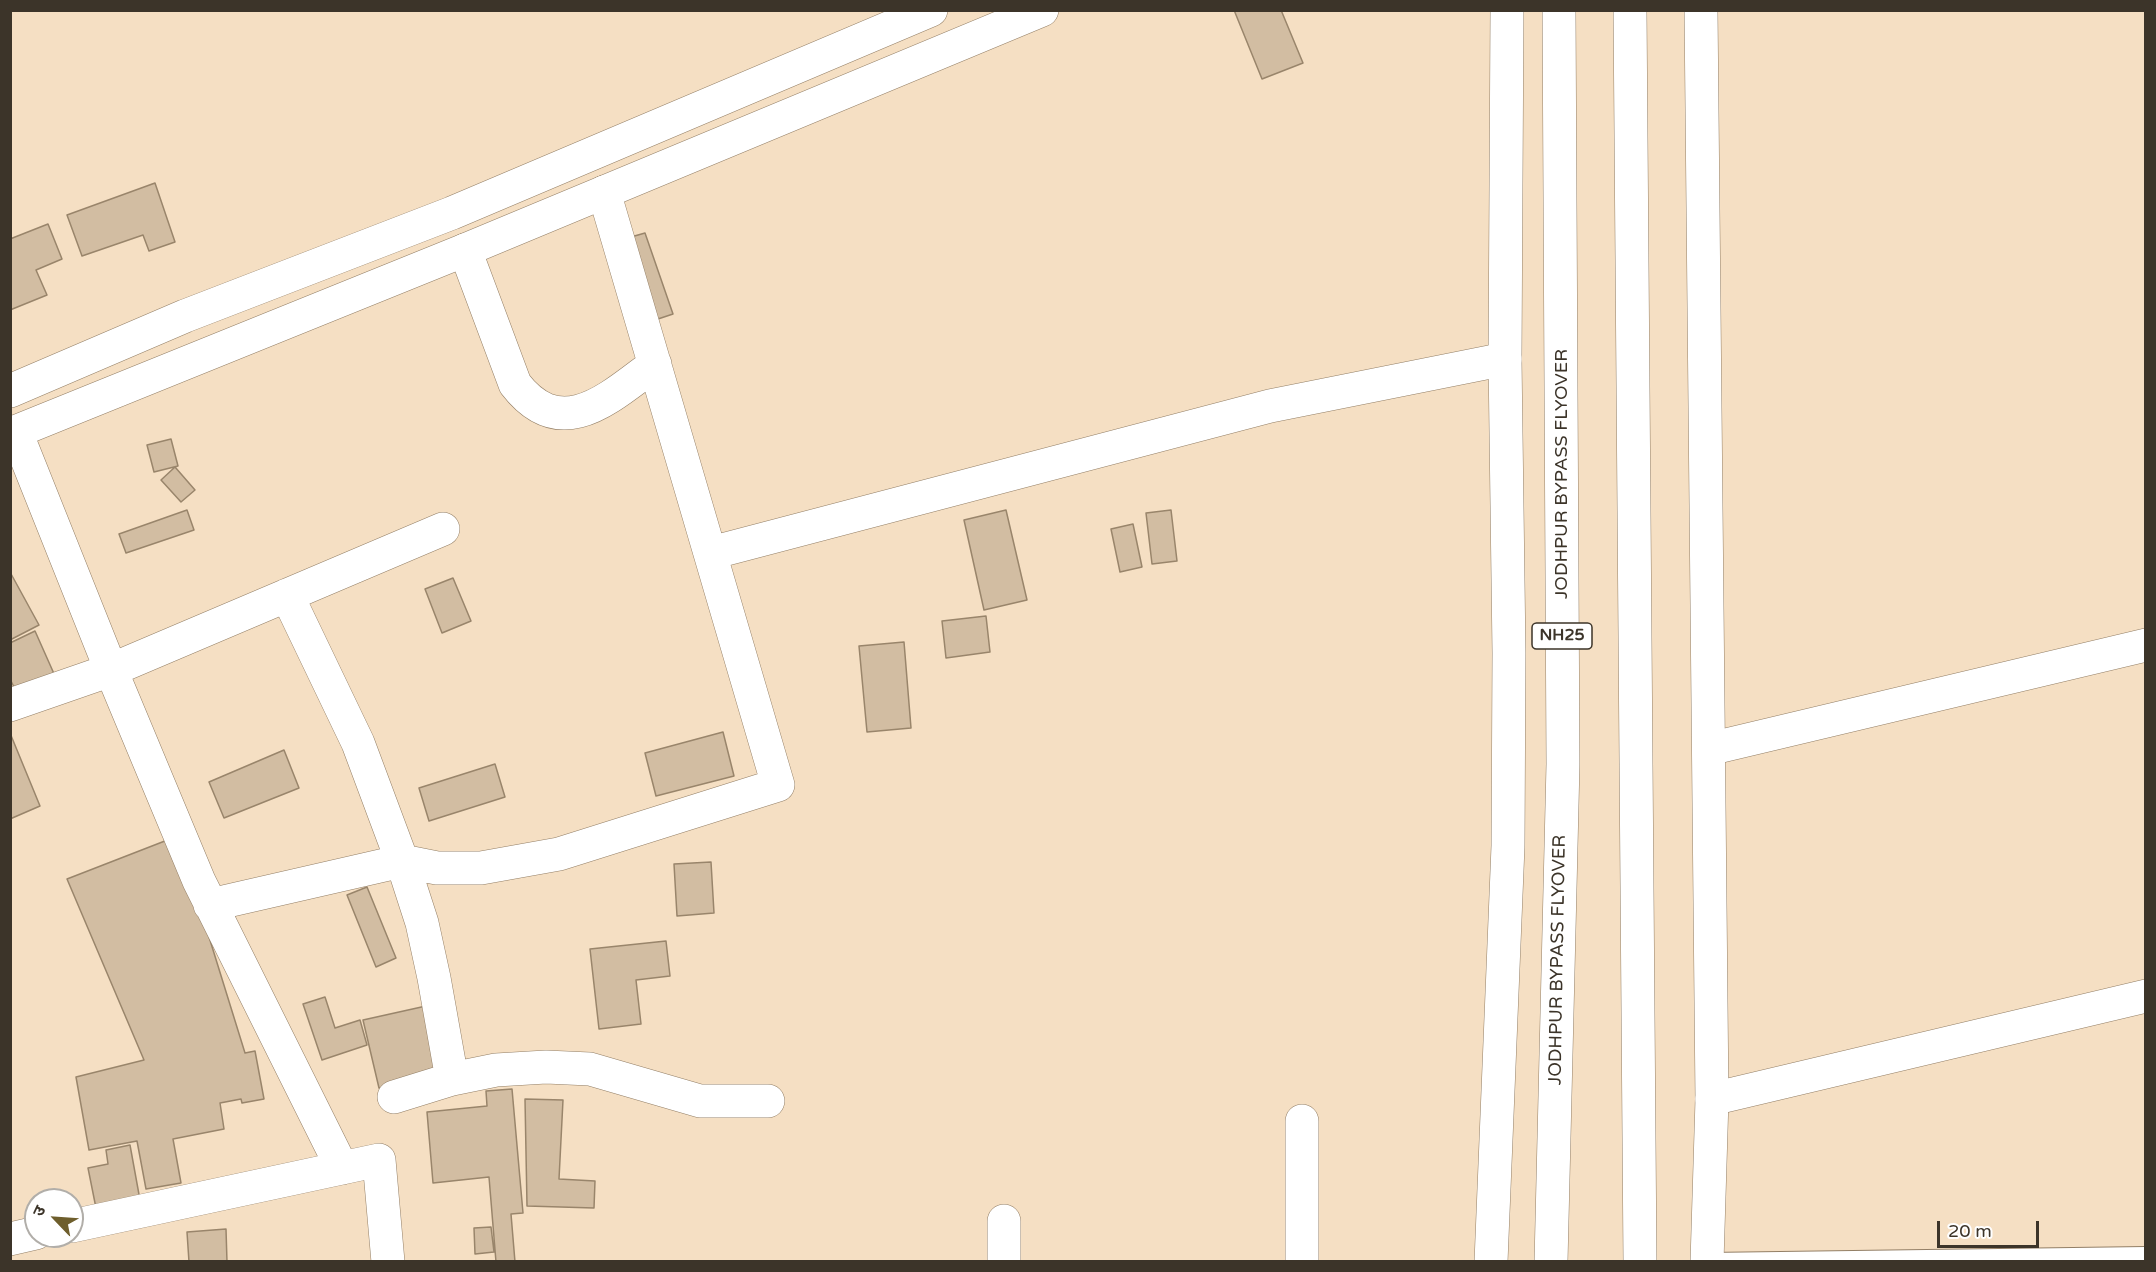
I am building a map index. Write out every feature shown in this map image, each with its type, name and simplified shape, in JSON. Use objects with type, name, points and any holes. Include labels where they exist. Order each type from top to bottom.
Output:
[{"type":"main road","points":[[10,391],[185,316],[452,213],[931,10]]},
{"type":"main road","points":[[342,1168],[199,881],[13,433],[465,250],[1042,10]]},
{"type":"main road","points":[[1491,1262],[1508,846],[1509,653],[1505,359],[1507,10]]},
{"type":"main road","name":"JODHPUR BYPASS FLYOVER","points":[[1551,1262],[1563,764],[1559,10]]},
{"type":"main road","points":[[1630,10],[1640,1262]]},
{"type":"main road","points":[[1701,10],[1712,1099],[1707,1261]]},
{"type":"main road","points":[[210,905],[402,861],[437,868],[481,868],[559,854],[778,785],[604,192]]},
{"type":"main road","points":[[465,250],[515,384],[526,399],[548,410],[578,414],[601,404],[656,364]]},
{"type":"main road","points":[[711,553],[1270,406],[1505,359]]},
{"type":"main road","points":[[10,705],[111,670],[443,529]]},
{"type":"main road","points":[[287,595],[358,743],[402,861],[422,923],[452,1078]]},
{"type":"main road","points":[[1709,749],[2145,645]]},
{"type":"main road","points":[[1712,1099],[2145,996]]},
{"type":"main road","points":[[394,1097],[452,1078],[496,1070],[546,1067],[590,1069],[700,1101],[768,1101]]},
{"type":"main road","points":[[1302,1121],[1302,1262]]},
{"type":"main road","points":[[84,1223],[379,1160],[388,1262]]},
{"type":"main road","points":[[1004,1221],[1004,1262]]},
{"type":"lane","points":[[1707,1261],[2145,1255]]},
{"type":"building","points":[[1234,10],[1281,10],[1303,63],[1262,79]]},
{"type":"building","points":[[155,183],[175,242],[149,251],[143,235],[82,256],[67,215]]},
{"type":"building","points":[[48,224],[62,259],[36,270],[47,295],[10,310],[10,239]]},
{"type":"building","points":[[645,233],[673,314],[652,321],[624,239]]},
{"type":"building","points":[[171,439],[178,466],[154,472],[147,445]]},
{"type":"building","points":[[175,467],[195,490],[181,502],[161,480]]},
{"type":"building","points":[[187,510],[194,530],[126,553],[119,534]]},
{"type":"building","points":[[1006,510],[1027,600],[984,610],[964,520]]},
{"type":"building","points":[[1171,510],[1177,561],[1152,564],[1146,513]]},
{"type":"building","points":[[1133,524],[1142,567],[1120,572],[1111,529]]},
{"type":"building","points":[[10,572],[39,625],[10,640]]},
{"type":"building","points":[[453,578],[471,621],[442,633],[425,589]]},
{"type":"building","points":[[986,616],[990,652],[946,658],[942,621]]},
{"type":"building","points":[[35,631],[55,676],[17,693],[10,679],[10,643]]},
{"type":"building","points":[[904,642],[911,728],[867,732],[859,646]]},
{"type":"building","points":[[723,732],[734,776],[656,796],[645,753]]},
{"type":"building","points":[[10,733],[40,806],[10,819]]},
{"type":"building","points":[[284,750],[299,788],[224,818],[209,782]]},
{"type":"building","points":[[495,764],[505,797],[429,821],[419,788]]},
{"type":"building","points":[[170,839],[196,895],[245,1053],[255,1051],[264,1099],[242,1103],[241,1099],[220,1103],[224,1129],[173,1139],[181,1183],[146,1189],[137,1141],[89,1150],[76,1077],[144,1060],[67,879]]},
{"type":"building","points":[[711,862],[714,913],[677,916],[674,864]]},
{"type":"building","points":[[367,887],[396,958],[376,967],[347,895]]},
{"type":"building","points":[[666,941],[670,976],[636,980],[641,1024],[599,1029],[590,949]]},
{"type":"building","points":[[325,997],[335,1028],[360,1020],[367,1045],[322,1060],[303,1004]]},
{"type":"building","points":[[435,1004],[448,1075],[379,1088],[363,1020]]},
{"type":"building","points":[[512,1089],[523,1213],[511,1214],[515,1262],[496,1262],[489,1177],[433,1183],[427,1112],[487,1106],[486,1091]]},
{"type":"building","points":[[525,1099],[563,1100],[559,1179],[595,1181],[594,1208],[527,1206]]},
{"type":"building","points":[[130,1145],[140,1200],[96,1208],[88,1168],[108,1164],[106,1150]]},
{"type":"building","points":[[491,1227],[494,1252],[475,1254],[474,1228]]},
{"type":"building","points":[[226,1229],[227,1262],[189,1262],[187,1232]]}]
